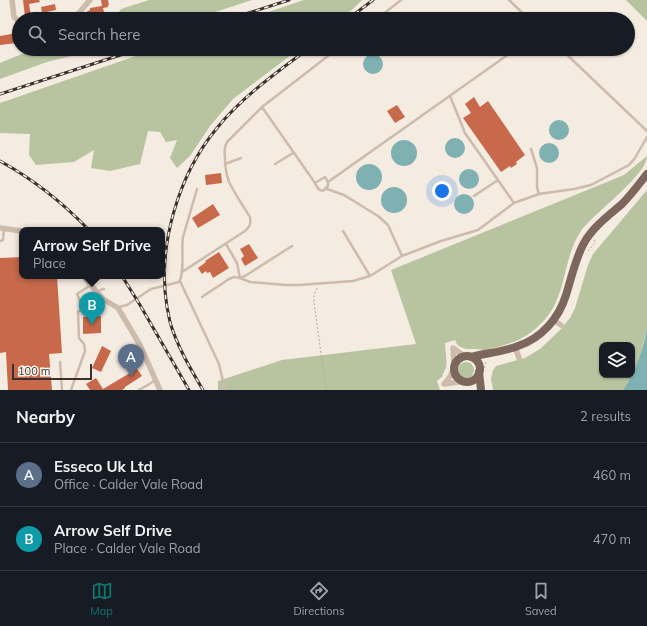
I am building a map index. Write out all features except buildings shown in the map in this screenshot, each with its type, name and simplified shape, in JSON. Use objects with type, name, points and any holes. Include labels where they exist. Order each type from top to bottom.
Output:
[{"type":"main road","points":[[467,381],[474,379],[477,376],[484,362],[536,337],[553,320],[559,312],[565,298],[579,253],[593,230],[628,197],[647,174]]},
{"type":"main road","points":[[481,390],[474,384],[459,379],[456,376],[454,368],[457,360],[467,356],[484,362]]},
{"type":"main road","points":[[467,356],[484,362]]},
{"type":"main road","points":[[481,390],[484,362]]},
{"type":"street","points":[[12,0],[13,12]]},
{"type":"street","points":[[80,12],[88,1]]},
{"type":"street","points":[[2,228],[19,231]]},
{"type":"street","points":[[85,279],[103,299],[118,308],[140,345],[160,390]]},
{"type":"street","points":[[553,320],[561,326]]},
{"type":"street","points":[[467,356],[452,345],[454,368],[449,379],[442,384],[467,381]]},
{"type":"street","points":[[515,347],[519,358]]},
{"type":"lane","points":[[386,12],[401,0]]},
{"type":"lane","points":[[509,0],[522,12]]},
{"type":"lane","points":[[182,272],[245,231],[249,228],[251,223],[250,217],[229,182],[225,164],[224,147],[227,142],[262,107],[328,56]]},
{"type":"lane","points":[[326,188],[328,186],[328,182],[506,56]]},
{"type":"lane","points":[[568,56],[647,131]]},
{"type":"lane","points":[[450,96],[465,133],[514,203]]},
{"type":"lane","points":[[262,107],[318,189],[324,190],[326,188],[344,195],[378,216],[388,225],[402,256]]},
{"type":"lane","points":[[202,297],[234,277],[250,282],[299,285],[353,281],[370,276],[402,256],[442,241],[478,230],[514,203],[539,194],[582,188],[591,185],[629,165],[647,138]]},
{"type":"lane","points":[[531,149],[537,168],[539,194]]},
{"type":"lane","points":[[275,164],[293,153]]},
{"type":"lane","points":[[225,164],[241,158]]},
{"type":"lane","points":[[315,183],[325,178],[328,182]]},
{"type":"lane","points":[[474,196],[498,180]]},
{"type":"lane","points":[[197,189],[183,237],[182,272],[180,281],[219,364],[226,390]]},
{"type":"lane","points":[[0,241],[3,240],[2,228]]},
{"type":"lane","points":[[343,231],[370,276]]},
{"type":"lane","points":[[226,244],[237,263],[240,278]]},
{"type":"lane","points":[[240,278],[292,246]]},
{"type":"lane","points":[[118,308],[127,305],[151,289],[174,284],[180,281]]},
{"type":"lane","points":[[71,390],[85,351],[84,344],[79,338],[78,312],[83,309],[77,294],[90,285]]},
{"type":"lane","points":[[97,292],[104,289]]},
{"type":"lane","points":[[129,350],[140,345]]},
{"type":"lane","points":[[60,362],[62,390]]},
{"type":"lane","points":[[139,390],[156,380]]},
{"type":"path","points":[[591,248],[595,243]]},
{"type":"path","points":[[320,283],[314,294],[314,302],[326,390]]},
{"type":"green space","points":[[149,0],[252,0],[215,12],[119,12],[121,9]]},
{"type":"green space","points":[[304,0],[362,0],[349,12],[268,12]]},
{"type":"green space","points":[[626,0],[647,0],[647,21]]},
{"type":"green space","points":[[17,56],[71,56],[47,62],[0,79],[0,63]]},
{"type":"green space","points":[[136,56],[290,56],[233,99],[210,126],[190,156],[177,168],[170,158],[177,140],[166,142],[160,132],[148,131],[140,164],[110,171],[91,168],[94,150],[74,162],[36,165],[29,155],[30,134],[0,133],[0,103]]},
{"type":"green space","points":[[647,156],[645,164],[639,173],[581,231],[571,252],[558,298],[546,318],[526,336],[519,340],[485,350],[461,348],[455,340],[445,343],[446,368],[442,375],[443,376],[437,381],[440,390],[218,390],[218,381],[282,360],[416,344],[391,270],[624,175]]},
{"type":"green space","points":[[647,190],[647,328],[639,360],[635,369],[635,342],[599,342],[599,378],[630,378],[623,390],[493,390],[491,379],[493,370],[496,366],[525,358],[540,349],[570,318],[575,308],[588,265],[593,254]]},
{"type":"green space","points":[[463,362],[469,362],[474,367],[472,376],[469,378],[463,378],[458,373],[458,367]]},
{"type":"water","points":[[368,56],[378,56],[382,60],[382,68],[377,73],[369,73],[364,68],[364,60]]},
{"type":"water","points":[[559,120],[566,123],[569,130],[566,137],[559,140],[552,137],[549,130],[552,123]]},
{"type":"water","points":[[455,138],[462,141],[465,148],[462,155],[455,158],[448,155],[445,148],[448,141]]},
{"type":"water","points":[[404,140],[413,144],[417,153],[413,162],[404,166],[395,162],[391,153],[395,144]]},
{"type":"water","points":[[549,143],[556,146],[559,153],[556,160],[549,163],[542,160],[539,153],[542,146]]},
{"type":"water","points":[[369,164],[378,168],[382,177],[378,186],[369,190],[360,186],[356,177],[360,168]]},
{"type":"water","points":[[469,169],[476,172],[479,179],[476,186],[469,189],[462,186],[459,179],[462,172]]},
{"type":"water","points":[[394,187],[403,191],[407,200],[403,209],[394,213],[385,209],[381,200],[385,191]]},
{"type":"water","points":[[464,194],[471,197],[474,204],[471,211],[464,214],[457,211],[454,204],[457,197]]},
{"type":"water","points":[[647,328],[647,390],[623,390],[630,378],[635,378],[635,368]]},
{"type":"railway","points":[[252,12],[289,0]]},
{"type":"railway","points":[[357,12],[373,0]]},
{"type":"railway","points":[[0,94],[117,56]]},
{"type":"railway","points":[[165,260],[168,236],[181,189],[191,167],[203,147],[217,128],[237,106],[272,76],[299,56]]},
{"type":"railway","points":[[0,161],[47,192],[69,210],[86,227]]},
{"type":"railway","points":[[165,260],[165,279]]},
{"type":"railway","points":[[124,279],[189,390]]},
{"type":"railway","points":[[165,279],[167,307],[176,340],[203,390]]},
{"type":"place","name":"Arrow Self Drive","points":[[92,325]]},
{"type":"place","name":"Esseco Uk Ltd","points":[[131,377]]}]
